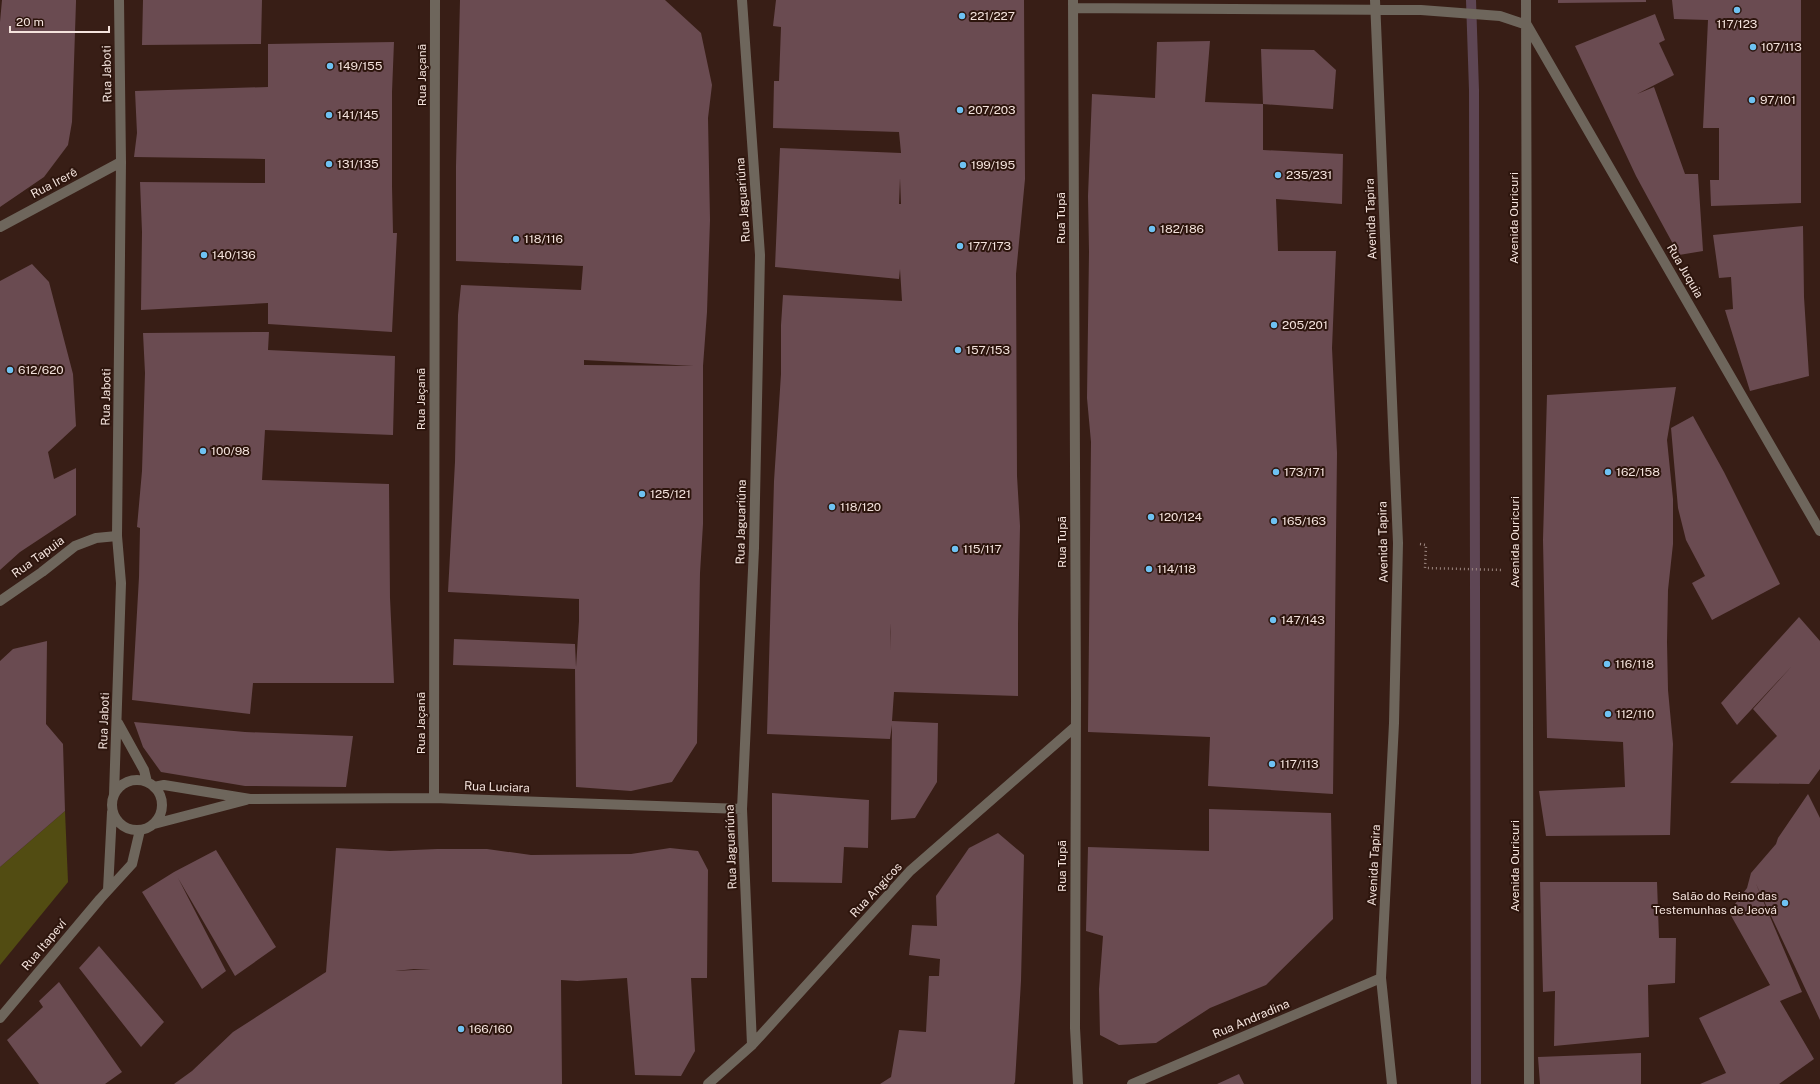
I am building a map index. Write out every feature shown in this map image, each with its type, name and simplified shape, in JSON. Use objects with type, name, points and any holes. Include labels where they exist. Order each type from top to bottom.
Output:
[{"type":"street","name":"Rua Jaboti","points":[[114,795],[118,723],[121,583],[117,536],[121,162],[119,0]]},
{"type":"street","name":"Rua Jaçanã","points":[[434,798],[435,0]]},
{"type":"street","name":"Avenida Ouricuri","points":[[1526,0],[1529,1084]]},
{"type":"street","name":"Rua Jaguariúna","points":[[741,1],[760,255],[754,548],[742,809],[752,1045]]},
{"type":"street","points":[[1073,4],[1376,5],[1500,16],[1527,25]]},
{"type":"street","name":"Rua Tupã","points":[[1073,4],[1076,726],[1075,1028],[1078,1084]]},
{"type":"street","name":"Avenida Tapira","points":[[1376,5],[1398,543],[1394,723],[1381,978],[1392,1084]]},
{"type":"street","name":"Rua Juquia","points":[[1527,25],[1820,531]]},
{"type":"street","name":"Rua Irerê","points":[[0,227],[121,162]]},
{"type":"street","name":"Rua Tapuia","points":[[0,601],[42,572],[75,546],[96,538],[117,536]]},
{"type":"street","points":[[112,810],[119,823],[133,830],[140,830],[148,828],[154,824],[162,810],[159,794],[150,785],[144,770],[118,723]]},
{"type":"street","name":"Rua Angicos","points":[[708,1084],[752,1045],[910,871],[1076,726]]},
{"type":"street","points":[[108,890],[114,795],[118,789],[132,781],[150,785]]},
{"type":"street","name":"Rua Luciara","points":[[150,785],[164,785],[250,799],[434,798],[742,809]]},
{"type":"street","name":"Rua Luciara","points":[[154,824],[250,799]]},
{"type":"street","points":[[108,890],[132,864],[140,830]]},
{"type":"street","name":"Rua Itapeví","points":[[0,1018],[108,890]]},
{"type":"street","name":"Rua Andradina","points":[[1132,1084],[1381,978]]},
{"type":"path","points":[[1425,568],[1502,570]]},
{"type":"shaded area","points":[[65,811],[68,882],[0,965],[0,867]]},
{"type":"building","points":[[2,0],[76,0],[76,2],[72,122],[68,145],[44,177],[0,207],[0,22]]},
{"type":"building","points":[[143,0],[262,0],[261,44],[142,45]]},
{"type":"building","points":[[460,0],[665,0],[701,33],[712,85],[708,118],[710,220],[707,312],[703,366],[703,524],[700,573],[697,743],[672,782],[631,791],[576,787],[575,669],[453,665],[454,639],[575,644],[576,667],[579,599],[448,592],[455,462],[458,315],[461,285],[581,290],[583,266],[456,261],[456,166]],"holes":[[[584,360],[694,366],[584,365]]]},
{"type":"building","points":[[776,0],[1024,0],[1025,179],[1016,274],[1017,476],[1020,526],[1018,696],[894,692],[892,721],[938,723],[937,782],[915,818],[891,820],[892,725],[890,739],[767,734],[774,481],[781,374],[781,325],[783,295],[902,301],[900,269],[899,279],[775,267],[780,148],[901,153],[899,132],[773,128],[774,81],[779,81],[781,27],[773,26]],"holes":[[[900,178],[901,204],[899,204]]]},
{"type":"building","points":[[1558,0],[1646,0],[1646,2],[1558,3]]},
{"type":"building","points":[[1672,0],[1801,0],[1801,203],[1711,206],[1710,180],[1719,180],[1719,128],[1703,128],[1708,20],[1674,19]]},
{"type":"building","points":[[1655,14],[1665,40],[1659,43],[1674,75],[1637,94],[1654,87],[1685,174],[1698,174],[1703,251],[1679,255],[1636,176],[1575,46]]},
{"type":"building","points":[[1210,41],[1205,102],[1263,104],[1263,150],[1343,154],[1342,204],[1276,199],[1278,251],[1336,251],[1332,348],[1337,453],[1333,794],[1208,786],[1210,737],[1088,732],[1091,442],[1087,398],[1089,252],[1088,196],[1092,94],[1155,98],[1157,42]]},
{"type":"building","points":[[394,42],[392,92],[392,186],[393,233],[397,233],[392,332],[268,324],[268,303],[141,310],[142,232],[140,182],[265,183],[265,159],[134,157],[137,133],[135,91],[268,87],[268,44]]},
{"type":"building","points":[[1261,49],[1314,50],[1336,70],[1333,109],[1263,104]]},
{"type":"building","points":[[1803,226],[1804,297],[1809,376],[1750,391],[1725,310],[1733,309],[1731,277],[1719,278],[1713,235]]},
{"type":"building","points":[[32,264],[49,282],[73,374],[76,426],[48,452],[54,479],[76,468],[76,515],[20,552],[0,570],[0,281]]},
{"type":"building","points":[[269,332],[268,350],[395,356],[393,435],[265,430],[262,480],[389,484],[390,598],[394,683],[253,683],[250,714],[132,700],[139,577],[140,528],[137,527],[142,471],[145,373],[143,333]]},
{"type":"building","points":[[1676,387],[1667,440],[1673,499],[1673,544],[1668,590],[1667,642],[1668,690],[1673,744],[1670,835],[1546,836],[1539,791],[1625,787],[1623,742],[1547,738],[1543,540],[1547,395]]},
{"type":"building","points":[[1693,416],[1724,472],[1780,584],[1712,620],[1692,583],[1705,576],[1686,540],[1678,508],[1671,428]]},
{"type":"building","points":[[1799,617],[1820,641],[1820,769],[1809,784],[1730,783],[1777,736],[1753,709],[1792,666],[1737,725],[1721,703]]},
{"type":"building","points":[[47,641],[46,724],[63,744],[65,811],[0,867],[0,661],[13,649]]},
{"type":"building","points":[[134,722],[245,732],[353,736],[346,787],[245,786],[161,772],[143,747]]},
{"type":"building","points":[[772,793],[869,800],[868,848],[844,847],[842,883],[772,882]]},
{"type":"building","points":[[1808,794],[1820,818],[1820,1020],[1756,884],[1802,992],[1780,1001],[1814,1059],[1779,1084],[1700,1084],[1726,1073],[1699,1018],[1770,985],[1729,912],[1747,888],[1751,873],[1776,844],[1778,838]]},
{"type":"building","points":[[1209,809],[1331,813],[1333,919],[1266,985],[1210,1008],[1156,1043],[1119,1045],[1100,1035],[1099,989],[1103,936],[1086,931],[1088,847],[1209,851]]},
{"type":"building","points":[[998,833],[1024,855],[1021,981],[1015,1082],[1014,1084],[880,1084],[891,1077],[899,1030],[926,1032],[929,976],[939,976],[940,959],[909,955],[912,925],[937,926],[936,896],[969,848]]},
{"type":"building","points":[[336,848],[390,851],[487,849],[531,855],[631,854],[670,848],[698,851],[708,870],[707,978],[691,978],[695,1051],[681,1076],[635,1075],[627,978],[577,981],[561,980],[562,1084],[174,1084],[192,1071],[233,1032],[326,972]],"holes":[[[414,969],[431,969],[395,971]]]},
{"type":"building","points":[[216,850],[276,947],[235,976],[178,878],[226,971],[202,989],[142,892],[174,872]]},
{"type":"building","points":[[1540,882],[1657,882],[1659,938],[1676,938],[1675,983],[1648,985],[1649,1037],[1554,1046],[1555,991],[1543,992]]},
{"type":"building","points":[[99,946],[164,1022],[141,1047],[79,968]]},
{"type":"building","points":[[59,982],[122,1072],[105,1084],[39,1084],[7,1040],[43,1007],[39,1001]]},
{"type":"building","points":[[1641,1053],[1641,1084],[1540,1084],[1538,1057]]},
{"type":"building","points":[[1239,1074],[1244,1084],[1217,1084]]},
{"type":"waterway","points":[[1471,0],[1474,90],[1476,1084]]},
{"type":"place","name":"117/123","points":[[1737,10]]},
{"type":"place","name":"221/227","points":[[962,16]]},
{"type":"place","name":"107/113","points":[[1753,47]]},
{"type":"place","name":"149/155","points":[[330,66]]},
{"type":"place","name":"97/101","points":[[1752,100]]},
{"type":"place","name":"207/203","points":[[960,110]]},
{"type":"place","name":"141/145","points":[[329,115]]},
{"type":"place","name":"131/135","points":[[329,164]]},
{"type":"place","name":"199/195","points":[[963,165]]},
{"type":"place","name":"235/231","points":[[1278,175]]},
{"type":"place","name":"182/186","points":[[1152,229]]},
{"type":"place","name":"118/116","points":[[516,239]]},
{"type":"place","name":"177/173","points":[[960,246]]},
{"type":"place","name":"140/136","points":[[204,255]]},
{"type":"place","name":"205/201","points":[[1274,325]]},
{"type":"place","name":"157/153","points":[[958,350]]},
{"type":"place","name":"612/620","points":[[10,370]]},
{"type":"place","name":"100/98","points":[[203,451]]},
{"type":"place","name":"173/171","points":[[1276,472]]},
{"type":"place","name":"162/158","points":[[1608,472]]},
{"type":"place","name":"125/121","points":[[642,494]]},
{"type":"place","name":"118/120","points":[[832,507]]},
{"type":"place","name":"120/124","points":[[1151,517]]},
{"type":"place","name":"165/163","points":[[1274,521]]},
{"type":"place","name":"115/117","points":[[955,549]]},
{"type":"place","name":"114/118","points":[[1149,569]]},
{"type":"place","name":"147/143","points":[[1273,620]]},
{"type":"place","name":"116/118","points":[[1607,664]]},
{"type":"place","name":"112/110","points":[[1608,714]]},
{"type":"place","name":"117/113","points":[[1272,764]]},
{"type":"place","name":"Salão do Reino das Testemunhas de Jeová","points":[[1785,903]]},
{"type":"place","name":"166/160","points":[[461,1029]]}]
